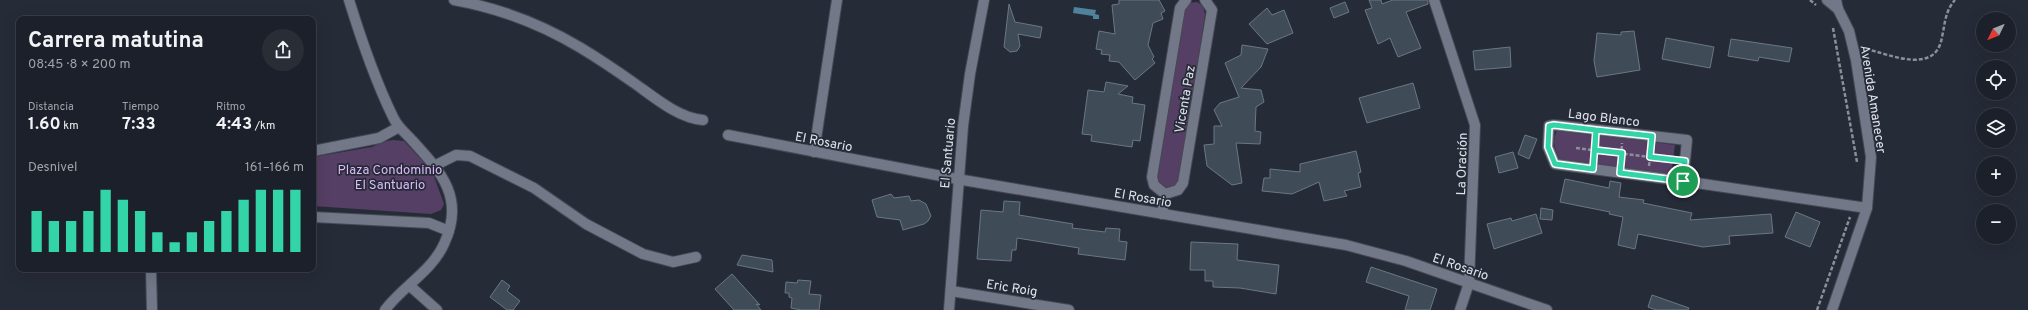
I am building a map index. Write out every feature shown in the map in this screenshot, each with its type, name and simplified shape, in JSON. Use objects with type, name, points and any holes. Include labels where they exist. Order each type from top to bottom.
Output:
[{"type":"street","points":[[349,0],[381,91],[399,127],[434,166],[446,182],[453,203],[453,217],[444,245],[410,286],[385,310]]},
{"type":"street","points":[[454,0],[513,15],[552,32],[601,61],[677,112],[692,120],[703,120]]},
{"type":"street","points":[[814,152],[837,0]]},
{"type":"street","name":"El Santuario","points":[[949,310],[957,179],[970,74],[984,0]]},
{"type":"street","name":"Vicenta Paz","points":[[1186,0],[1180,8],[1152,177],[1154,186],[1165,194],[1178,190],[1183,183],[1212,10],[1205,0]]},
{"type":"street","name":"La Oración","points":[[1434,0],[1475,125],[1470,283],[1460,310]]},
{"type":"street","name":"Avenida Amanecer","points":[[1827,0],[1837,5],[1849,31],[1871,157],[1867,208],[1832,310]]},
{"type":"street","name":"Lago Blanco","points":[[1683,181],[1687,140],[1554,125],[1549,126],[1548,147],[1555,164],[1867,208]]},
{"type":"street","points":[[316,150],[379,138],[399,127]]},
{"type":"street","name":"El Rosario","points":[[728,135],[957,179],[1346,245],[1406,261],[1547,310]]},
{"type":"street","points":[[434,166],[456,155],[470,156],[534,188],[580,220],[643,254],[673,262],[696,257]]},
{"type":"street","points":[[1162,214],[1165,194]]},
{"type":"street","points":[[316,217],[429,224],[449,231]]},
{"type":"street","points":[[151,272],[152,310]]},
{"type":"street","points":[[410,286],[437,310]]},
{"type":"street","name":"Eric Roig","points":[[951,291],[1069,310]]},
{"type":"path","points":[[1810,0],[1821,9]]},
{"type":"path","points":[[1853,49],[1869,50],[1916,60],[1930,56],[1939,47],[1942,41],[1944,20],[1955,0]]},
{"type":"path","points":[[1831,23],[1834,28],[1856,145],[1857,166]]},
{"type":"path","points":[[1593,169],[1596,130]]},
{"type":"path","points":[[1620,173],[1623,133]]},
{"type":"path","points":[[1647,176],[1652,136]]},
{"type":"path","points":[[1576,148],[1685,161]]},
{"type":"path","points":[[1817,310],[1854,206]]},
{"type":"green space","points":[[1197,2],[1203,6],[1205,15],[1180,177],[1174,187],[1166,188],[1159,183],[1157,176],[1184,10],[1189,3]]},
{"type":"green space","points":[[1558,129],[1675,145],[1671,175],[1560,160],[1554,141]]},
{"type":"green space","name":"Plaza Condominio El Santuario","points":[[393,140],[404,141],[432,171],[444,204],[441,210],[431,214],[316,206],[316,156],[372,147],[382,142]]},
{"type":"water","points":[[1074,7],[1096,10],[1095,14],[1099,15],[1099,19],[1093,19],[1093,16],[1073,13]]},
{"type":"building","points":[[1119,0],[1159,0],[1165,11],[1161,13],[1163,19],[1153,23],[1148,45],[1154,57],[1152,59],[1155,63],[1135,80],[1119,62],[1109,61],[1110,55],[1101,54],[1102,50],[1096,49],[1099,31],[1115,34],[1112,5],[1119,4]]},
{"type":"building","points":[[1369,0],[1381,0],[1382,4],[1393,0],[1428,0],[1428,4],[1406,12],[1421,48],[1398,57],[1390,38],[1378,44],[1365,10],[1372,8]]},
{"type":"building","points":[[1345,2],[1349,12],[1334,18],[1330,8]]},
{"type":"building","points":[[1009,4],[1015,22],[1042,27],[1040,38],[1018,34],[1020,46],[1017,51],[1010,52],[1004,47]]},
{"type":"building","points":[[1267,8],[1272,15],[1284,10],[1293,33],[1267,44],[1249,24]]},
{"type":"building","points":[[1634,31],[1640,70],[1597,77],[1594,61],[1597,33],[1621,35],[1621,32]]},
{"type":"building","points":[[1666,38],[1714,47],[1710,68],[1662,59]]},
{"type":"building","points":[[1731,39],[1792,48],[1789,62],[1759,57],[1758,61],[1728,56]]},
{"type":"building","points":[[1242,45],[1268,49],[1261,67],[1241,88],[1261,90],[1264,102],[1256,107],[1255,131],[1261,132],[1260,144],[1236,143],[1242,183],[1232,185],[1207,166],[1204,145],[1214,144],[1214,126],[1222,126],[1214,110],[1220,103],[1239,97],[1225,63],[1241,55]]},
{"type":"building","points":[[1510,47],[1511,67],[1475,70],[1473,51]]},
{"type":"building","points":[[1106,82],[1128,86],[1118,94],[1133,97],[1132,103],[1145,105],[1140,141],[1133,140],[1132,147],[1091,141],[1092,135],[1082,134],[1088,90],[1104,92]]},
{"type":"building","points":[[1413,83],[1420,108],[1367,123],[1359,98]]},
{"type":"building","points":[[1525,135],[1537,139],[1529,159],[1518,154]]},
{"type":"building","points":[[1356,151],[1361,172],[1358,173],[1361,187],[1344,191],[1347,196],[1324,201],[1319,182],[1292,194],[1262,191],[1264,178],[1270,178],[1270,169],[1300,172],[1300,164]]},
{"type":"building","points":[[1513,152],[1518,168],[1499,173],[1495,157]]},
{"type":"building","points":[[1565,179],[1609,188],[1610,181],[1621,183],[1619,197],[1644,200],[1643,203],[1692,213],[1690,220],[1771,214],[1773,233],[1729,236],[1730,244],[1703,247],[1638,234],[1635,249],[1618,245],[1623,217],[1609,214],[1610,212],[1560,202]]},
{"type":"building","points":[[891,194],[894,198],[909,196],[911,201],[919,200],[926,204],[931,216],[928,221],[924,224],[903,230],[900,220],[877,217],[872,200]]},
{"type":"building","points":[[1004,201],[1020,202],[1019,215],[1073,224],[1072,228],[1105,232],[1106,228],[1120,229],[1119,241],[1127,242],[1125,260],[1078,254],[1079,248],[1017,238],[1016,250],[1012,250],[1011,261],[977,259],[981,210],[1003,212]]},
{"type":"building","points":[[1541,208],[1553,210],[1552,220],[1540,219]]},
{"type":"building","points":[[1796,212],[1820,222],[1810,247],[1785,237]]},
{"type":"building","points":[[1536,214],[1542,233],[1494,249],[1487,224],[1511,218],[1512,221]]},
{"type":"building","points":[[1191,242],[1238,244],[1237,260],[1279,265],[1276,294],[1240,288],[1213,287],[1213,281],[1205,281],[1205,270],[1190,270]]},
{"type":"building","points":[[742,255],[772,260],[773,272],[737,265]]},
{"type":"building","points":[[1371,267],[1437,289],[1430,310],[1405,310],[1409,296],[1366,282]]},
{"type":"building","points":[[732,274],[760,305],[756,304],[761,310],[734,310],[715,289]]},
{"type":"building","points":[[502,280],[510,286],[507,291],[520,301],[513,310],[507,310],[490,297]]},
{"type":"building","points":[[798,280],[811,281],[809,294],[821,295],[819,310],[801,310],[791,308],[792,298],[789,297],[789,293],[785,293],[786,282],[797,283]]},
{"type":"building","points":[[1652,295],[1689,308],[1688,310],[1656,310],[1648,307]]},
{"type":"route","points":[[1683,181],[1620,173],[1622,153],[1595,150],[1596,130],[1554,125],[1549,126],[1547,139],[1548,147],[1555,164],[1593,169],[1596,130],[1652,136],[1650,157],[1685,161],[1683,181]]}]
